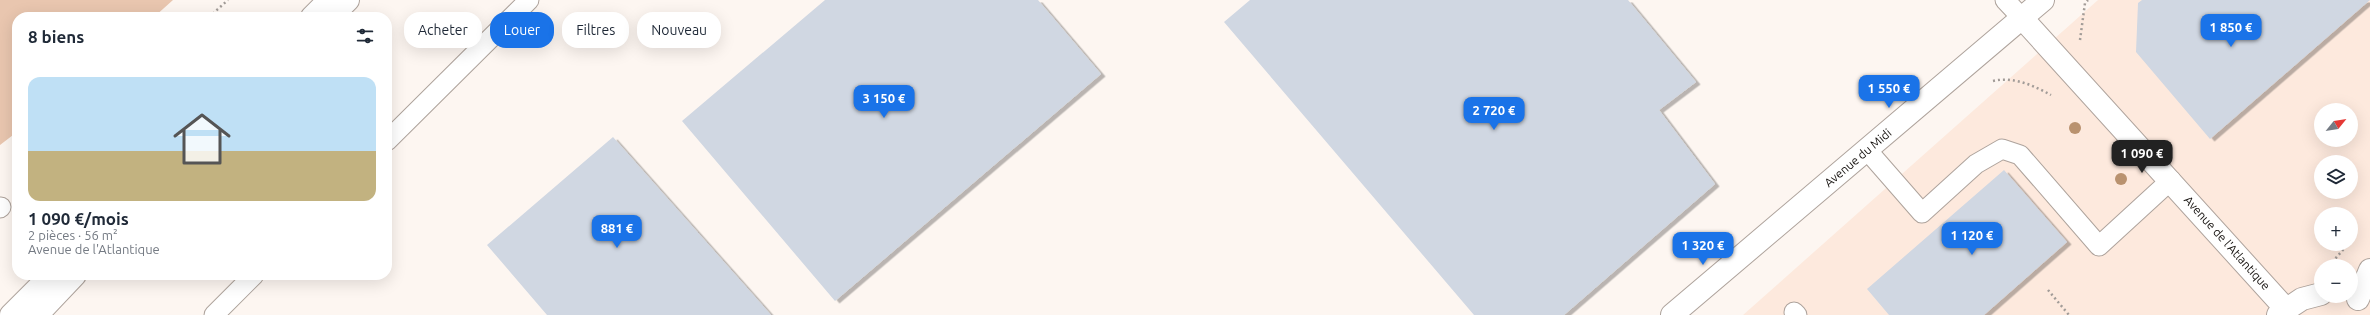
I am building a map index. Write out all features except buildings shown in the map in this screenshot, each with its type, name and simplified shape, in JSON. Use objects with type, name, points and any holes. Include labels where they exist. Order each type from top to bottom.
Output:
[{"type":"street","points":[[317,12],[329,0]]},
{"type":"street","points":[[336,12],[348,0]]},
{"type":"street","name":"Avenue du Midi","points":[[1672,315],[2043,0]]},
{"type":"street","name":"Avenue de l'Atlantique","points":[[2022,18],[2171,180],[2282,312]]},
{"type":"street","points":[[2358,301],[2370,270]]},
{"type":"street","points":[[11,315],[46,280]]},
{"type":"street","points":[[38,315],[70,280]]},
{"type":"street","points":[[2282,312],[2302,299],[2314,296]]},
{"type":"lane","points":[[392,136],[529,0]]},
{"type":"lane","points":[[2005,0],[2022,18]]},
{"type":"lane","points":[[1867,150],[1922,213],[1982,160],[2002,149],[2012,151],[2020,155],[2099,246],[2171,180]]},
{"type":"lane","points":[[214,315],[249,280]]},
{"type":"path","points":[[215,12],[228,0]]},
{"type":"path","points":[[2080,43],[2086,3],[2088,0]]},
{"type":"path","points":[[1986,83],[2000,79],[2030,83],[2054,96]]},
{"type":"path","points":[[2335,259],[2342,251]]},
{"type":"path","points":[[2048,290],[2069,315]]},
{"type":"shaded area","points":[[0,0],[173,0],[160,12],[12,12],[12,136],[0,145]]},
{"type":"shaded area","points":[[2098,0],[2370,0],[2370,315],[1743,315]]}]
